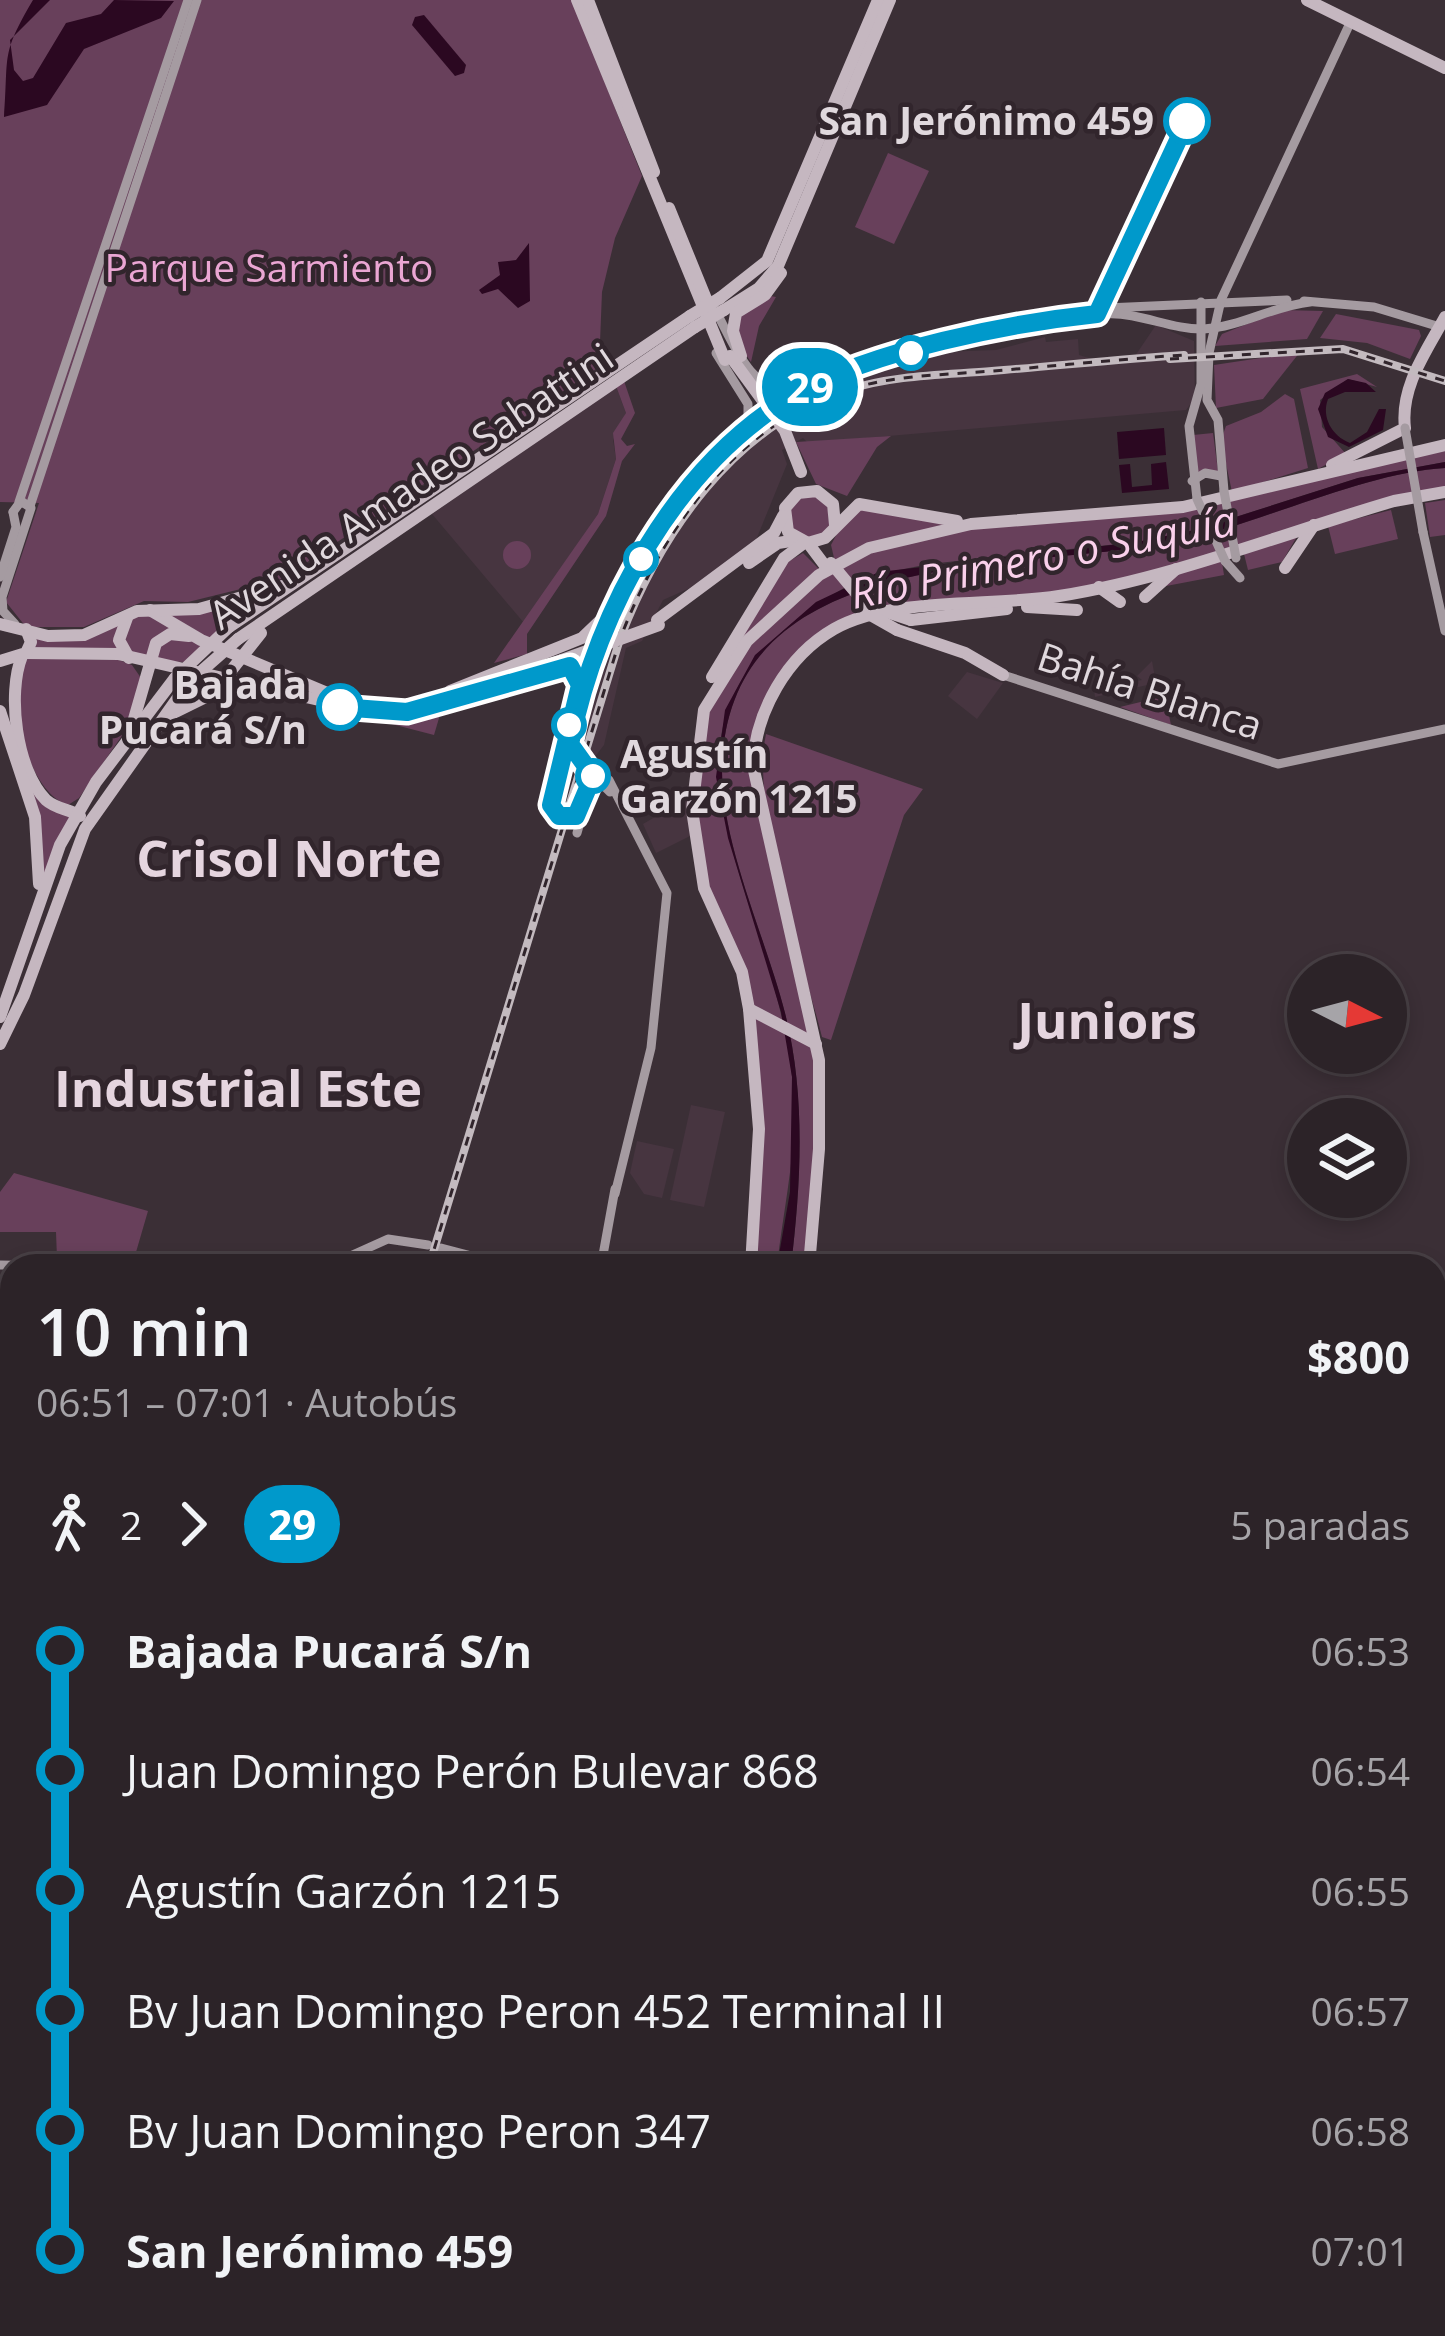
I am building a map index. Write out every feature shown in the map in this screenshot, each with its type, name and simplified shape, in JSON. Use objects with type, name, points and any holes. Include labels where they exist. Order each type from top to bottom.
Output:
[{"type":"main road","points":[[0,577],[193,0]]},
{"type":"main road","points":[[577,0],[698,290],[732,358],[799,472],[831,501],[828,565],[856,606],[897,630],[960,651],[1004,675]]},
{"type":"main road","points":[[588,0],[698,290],[720,362],[748,404],[748,423]]},
{"type":"main road","points":[[732,358],[734,318],[777,280],[798,205],[878,0]]},
{"type":"main road","points":[[798,205],[890,0]]},
{"type":"main road","points":[[1307,0],[1445,64]]},
{"type":"main road","points":[[1324,0],[1352,18]]},
{"type":"main road","points":[[1201,302],[1201,384],[1189,422],[1194,491],[1230,560],[1218,420],[1207,400],[1214,327],[1221,300],[1352,18]]},
{"type":"main road","name":"Avenida Amadeo Sabattini","points":[[0,1017],[35,904],[121,748],[182,680],[234,633],[324,565],[774,271],[798,205]]},
{"type":"main road","points":[[615,1194],[654,1028],[667,893],[609,780],[572,751],[570,740],[595,638],[662,526],[714,462],[791,390],[844,367],[965,330],[1100,308],[1221,300],[1310,302],[1374,308],[1443,324],[1409,387],[1403,409],[1445,631]]},
{"type":"main road","points":[[584,808],[566,819],[551,805],[595,638],[667,511],[748,423],[774,405],[829,380],[983,333],[1118,313],[1200,329],[1267,308],[1310,302]]},
{"type":"main road","points":[[1168,322],[1172,303]]},
{"type":"main road","name":"Avenida Amadeo Sabattini","points":[[234,633],[328,580],[693,322]]},
{"type":"main road","points":[[1183,326],[1196,334],[1201,346]]},
{"type":"main road","points":[[732,358],[769,388],[791,390]]},
{"type":"main road","points":[[769,388],[774,405]]},
{"type":"main road","points":[[1320,471],[1405,428]]},
{"type":"main road","points":[[699,730],[711,693],[740,650],[819,575],[869,548],[970,524],[1183,507],[1445,445]]},
{"type":"main road","points":[[658,622],[774,533],[794,495],[799,472]]},
{"type":"main road","points":[[1194,491],[1205,473],[1223,485]]},
{"type":"main road","points":[[1194,491],[1223,485]]},
{"type":"main road","points":[[794,495],[814,490]]},
{"type":"main road","points":[[1027,607],[1315,524],[1445,492]]},
{"type":"main road","points":[[456,693],[658,622],[770,547],[831,531],[864,504],[970,524]]},
{"type":"main road","points":[[0,512],[21,511]]},
{"type":"main road","points":[[21,511],[1,604],[31,642],[4,714],[38,832],[35,904]]},
{"type":"main road","points":[[783,516],[858,599],[911,620],[1027,607],[1077,610]]},
{"type":"main road","points":[[1285,568],[1315,524]]},
{"type":"main road","points":[[752,1254],[759,1130],[751,1010],[742,972],[698,865],[692,810],[704,696],[785,556],[803,542]]},
{"type":"main road","points":[[1145,597],[1181,564]]},
{"type":"main road","points":[[0,624],[54,637],[84,634],[150,610],[218,605],[280,587],[324,565]]},
{"type":"main road","points":[[115,781],[165,719],[212,690],[256,637],[328,580]]},
{"type":"main road","points":[[1099,587],[1120,602]]},
{"type":"main road","points":[[809,1254],[820,1122],[813,1042],[754,776],[756,736],[771,699],[802,653],[850,622],[888,612],[1060,596]]},
{"type":"main road","points":[[150,610],[201,640],[312,688],[374,706],[414,704],[566,665],[579,674],[580,685]]},
{"type":"main road","points":[[127,617],[119,640],[129,658]]},
{"type":"main road","points":[[121,748],[136,716],[155,643],[164,636],[201,640]]},
{"type":"main road","points":[[256,637],[253,652],[261,664]]},
{"type":"main road","points":[[0,661],[68,651],[129,658],[376,713],[415,710],[595,638]]},
{"type":"main road","name":"Bahía Blanca","points":[[1004,675],[1278,764],[1445,729]]},
{"type":"main road","name":"Avenida Amadeo Sabattini","points":[[0,1044],[24,995],[83,818],[115,781],[182,680]]},
{"type":"main road","points":[[212,690],[241,681]]},
{"type":"main road","points":[[4,714],[40,793],[55,806],[83,818]]},
{"type":"main road","points":[[565,764],[584,762]]},
{"type":"main road","points":[[577,833],[592,773],[584,762]]},
{"type":"main road","points":[[590,790],[598,782],[606,785],[661,899],[652,1009],[604,1254]]},
{"type":"main road","points":[[751,1010],[813,1042]]},
{"type":"main road","points":[[355,1254],[388,1239],[428,1245]]},
{"type":"main road","points":[[441,1248],[464,1254]]},
{"type":"shaded area","points":[[1156,325],[1194,341],[1195,398],[1186,410],[808,443],[803,438],[782,450],[787,464],[756,540],[690,588],[663,600],[642,641],[626,648],[604,745],[594,758],[580,751],[576,744],[603,656],[642,570],[712,471],[766,422],[832,386],[939,352],[996,350],[1045,337],[1046,342],[1078,339],[1079,355],[1092,359],[1135,356]]},
{"type":"shaded area","points":[[616,386],[626,413],[613,440],[616,459],[598,514],[524,623],[432,514]]},
{"type":"shaded area","points":[[1152,661],[1156,683],[1095,697],[1094,689],[1142,680],[1137,676]]},
{"type":"shaded area","points":[[967,672],[1003,683],[977,719],[948,696]]},
{"type":"shaded area","points":[[688,786],[690,836],[656,853],[643,824],[679,803],[675,793]]},
{"type":"shaded area","points":[[691,1105],[725,1112],[704,1207],[670,1200]]},
{"type":"shaded area","points":[[637,1141],[674,1149],[662,1198],[644,1194],[630,1173]]},
{"type":"green space","name":"Parque Sarmiento","points":[[0,0],[572,0],[642,176],[615,238],[602,292],[599,367],[282,579],[188,602],[144,601],[84,627],[26,627],[6,602],[39,503],[0,502]]},
{"type":"green space","points":[[888,153],[929,171],[894,244],[855,227]]},
{"type":"green space","points":[[765,295],[776,297],[759,326],[751,362],[736,341],[735,318]]},
{"type":"green space","points":[[1282,310],[1323,311],[1307,339],[1215,346],[1222,334]]},
{"type":"green space","points":[[1336,314],[1419,330],[1421,336],[1410,359],[1367,343],[1320,338]]},
{"type":"green space","points":[[1300,352],[1263,399],[1216,408],[1214,365]]},
{"type":"green space","points":[[1357,374],[1377,387],[1348,379],[1320,400],[1322,427],[1346,454],[1318,469],[1300,389]]},
{"type":"green space","points":[[624,381],[635,413],[621,439],[627,446],[635,444],[622,461],[606,516],[527,634],[527,654],[494,663],[598,514],[616,459],[613,433],[626,413],[616,386]]},
{"type":"green space","points":[[1285,394],[1294,399],[1308,468],[1232,492],[1221,440],[1226,426],[1261,412]]},
{"type":"green space","points":[[1213,433],[1218,471],[1196,475],[1193,435]]},
{"type":"green space","points":[[891,436],[877,447],[847,496],[816,484],[796,442]]},
{"type":"green space","points":[[1445,445],[1445,462],[1358,478],[1195,530],[1137,542],[929,564],[864,577],[785,629],[740,683],[721,740],[722,799],[778,1000],[794,1100],[793,1148],[779,1254],[752,1254],[759,1151],[749,1009],[695,852],[699,730],[732,660],[847,557],[949,527],[1183,507]]},
{"type":"green space","points":[[1445,468],[1445,492],[1060,596],[899,611],[850,622],[796,660],[754,746],[819,1060],[810,1254],[792,1254],[799,1107],[792,1044],[729,828],[722,768],[737,693],[775,640],[830,603],[897,580],[971,566],[1184,540],[1415,472]]},
{"type":"green space","points":[[814,495],[827,502],[830,528],[812,540],[793,533],[788,512],[795,500]]},
{"type":"green space","points":[[1445,500],[1445,535],[1430,537],[1425,503]]},
{"type":"green space","points":[[861,509],[945,524],[835,562],[831,545],[844,520]]},
{"type":"green space","points":[[1391,510],[1398,539],[1335,554],[1328,526]]},
{"type":"green space","points":[[1299,533],[1282,562],[1248,570],[1243,550]]},
{"type":"green space","points":[[517,541],[527,545],[531,555],[527,565],[517,569],[507,565],[503,555],[507,545]]},
{"type":"green space","points":[[803,553],[820,570],[733,651],[786,563]]},
{"type":"green space","points":[[1221,556],[1224,575],[1161,587],[1176,569]]},
{"type":"green space","points":[[286,587],[209,638],[164,612]]},
{"type":"green space","points":[[145,612],[176,629],[146,659],[130,653],[125,641],[129,621]]},
{"type":"green space","points":[[119,625],[119,649],[34,648],[34,635]]},
{"type":"green space","points":[[176,637],[204,643],[184,662],[151,661],[158,644]]},
{"type":"green space","points":[[28,658],[119,660],[132,665],[141,678],[132,721],[79,798],[68,805],[41,782],[23,739],[17,693]]},
{"type":"green space","points":[[1165,696],[1171,725],[1120,707]]},
{"type":"green space","points":[[442,708],[434,735],[380,721],[381,718]]},
{"type":"green space","points":[[766,734],[923,789],[904,815],[831,1040],[822,1037],[771,842],[763,765]]},
{"type":"green space","points":[[30,787],[71,813],[42,879],[42,834]]},
{"type":"green space","points":[[14,1173],[148,1211],[135,1254],[57,1254],[56,1232],[0,1232],[0,1192]]},
{"type":"water","points":[[33,0],[50,0],[14,36]]},
{"type":"water","points":[[114,0],[174,1],[161,18],[84,49],[47,105],[4,117],[11,45],[14,70],[23,81],[33,78],[66,23],[101,14]]},
{"type":"water","points":[[424,15],[466,65],[464,73],[455,76],[412,25],[415,17]]},
{"type":"water","points":[[529,243],[530,301],[518,308],[498,289],[482,294],[479,290],[500,275],[498,262],[516,260]]},
{"type":"water","points":[[1348,379],[1366,383],[1376,392],[1345,392],[1328,399],[1327,419],[1338,436],[1350,443],[1367,432],[1379,409],[1386,409],[1383,430],[1349,447],[1328,437],[1318,409],[1325,393]]},
{"type":"water","points":[[1164,428],[1166,455],[1119,459],[1117,432]]},
{"type":"water","points":[[1166,462],[1169,489],[1122,493],[1119,465],[1130,464],[1132,487],[1152,485],[1151,464]]},
{"type":"water","name":"Río Primero o Suquía","points":[[1445,462],[1445,468],[1382,478],[1184,540],[971,566],[897,580],[830,603],[775,640],[737,693],[722,768],[729,828],[785,1013],[796,1075],[800,1139],[794,1235],[792,1254],[779,1254],[790,1192],[792,1077],[781,1012],[728,838],[716,777],[725,710],[755,655],[816,602],[879,572],[1137,542],[1195,530],[1358,478]]},
{"type":"railway","points":[[1170,359],[1343,349],[1445,381]]},
{"type":"railway","points":[[433,1254],[620,639],[656,561],[706,488],[769,429],[806,406],[864,385],[919,376],[1184,355]]},
{"type":"bus line","name":"29","points":[[340,707],[407,712],[570,666],[579,674],[580,685],[565,739],[565,764],[551,805],[559,816],[576,816],[584,808],[593,776],[570,744],[601,644],[647,548],[714,462],[775,409],[829,380],[967,337],[1097,314],[1187,121]]},
{"type":"place","name":"San Jerónimo 459","points":[[1187,121]]},
{"type":"place","name":"Bajada Pucará S/n","points":[[340,707]]},
{"type":"place","name":"Agustín Garzón 1215","points":[[593,776]]},
{"type":"district","name":"Crisol Norte","points":[[289,859]]},
{"type":"district","name":"Juniors","points":[[1107,1021]]},
{"type":"district","name":"Industrial Este","points":[[238,1089]]}]
